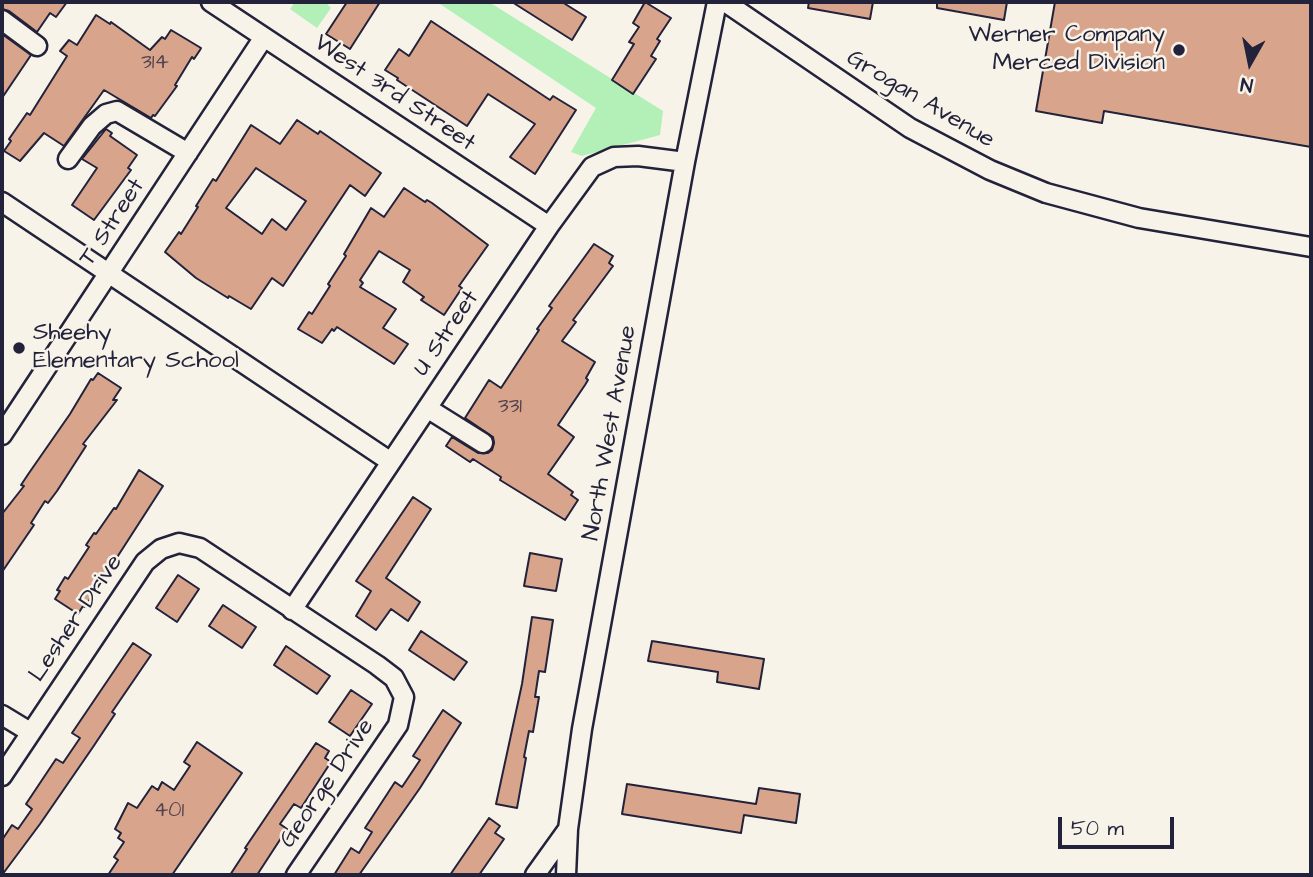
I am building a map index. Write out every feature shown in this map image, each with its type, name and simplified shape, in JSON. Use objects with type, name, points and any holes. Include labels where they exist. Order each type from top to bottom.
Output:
[{"type":"street","name":"West 3rd Street","points":[[211,2],[549,226]]},
{"type":"street","name":"North West Avenue","points":[[566,875],[568,829],[582,729],[685,162],[717,2]]},
{"type":"street","name":"Grogan Avenue","points":[[725,2],[910,128],[969,160],[1012,179],[1082,205],[1139,218],[1311,247]]},
{"type":"street","points":[[2,20],[37,46]]},
{"type":"street","name":"T Street","points":[[2,435],[264,37]]},
{"type":"street","points":[[68,159],[92,126],[106,114],[117,111],[188,153]]},
{"type":"street","name":"U Street","points":[[292,610],[549,226],[592,167],[614,157],[638,156],[685,162]]},
{"type":"street","points":[[2,202],[391,462]]},
{"type":"street","points":[[427,408],[483,443]]},
{"type":"street","name":"Lesher Drive","points":[[2,776],[145,562],[161,549],[178,543],[200,548],[292,610]]},
{"type":"street","name":"George Drive","points":[[292,610],[394,678],[404,697],[398,724],[296,875]]},
{"type":"street","points":[[2,715],[30,732]]},
{"type":"street","points":[[535,875],[568,829]]},
{"type":"green space","points":[[295,2],[330,2],[328,5],[331,8],[317,28],[290,9]]},
{"type":"green space","points":[[437,2],[489,2],[663,111],[660,135],[582,156],[571,152],[596,108]]},
{"type":"building","points":[[2,2],[67,2],[56,17],[50,13],[37,32],[9,11],[2,9]]},
{"type":"building","points":[[347,2],[380,2],[350,49],[326,34]]},
{"type":"building","points":[[512,2],[562,2],[586,17],[572,40]]},
{"type":"building","points":[[645,2],[671,18],[657,39],[660,41],[651,56],[656,59],[633,94],[612,80],[634,44],[629,42],[639,27],[633,23]]},
{"type":"building","points":[[809,2],[873,2],[870,19],[808,8]]},
{"type":"building","points":[[937,2],[1007,2],[1004,20],[937,8]]},
{"type":"building","name":"Werner Company Merced Division","points":[[1055,2],[1311,2],[1311,147],[1104,111],[1102,123],[1036,111]]},
{"type":"building","points":[[96,15],[110,24],[111,22],[150,50],[162,37],[165,39],[171,30],[201,48],[194,59],[192,57],[175,85],[177,86],[155,116],[151,118],[104,90],[64,146],[44,133],[20,161],[4,151],[11,141],[9,139],[27,113],[30,115],[67,56],[60,51],[69,40],[77,45]]},
{"type":"building","points":[[431,21],[550,100],[553,96],[576,110],[535,174],[510,157],[535,124],[488,94],[467,126],[385,70],[399,49],[409,56]]},
{"type":"building","points":[[2,34],[31,55],[2,98]]},
{"type":"building","points":[[297,120],[318,134],[320,131],[381,173],[365,196],[350,185],[283,286],[272,278],[251,309],[196,278],[165,252],[179,232],[181,234],[213,179],[216,181],[251,125],[280,144]],"holes":[[[256,168],[306,201],[286,230],[272,219],[262,234],[226,208]]]},
{"type":"building","points":[[106,129],[112,133],[110,136],[137,155],[128,168],[131,170],[94,220],[72,205],[97,168],[82,159]]},
{"type":"building","points":[[404,188],[425,202],[427,200],[432,203],[488,245],[459,286],[462,288],[444,315],[421,300],[424,297],[403,282],[410,270],[379,251],[360,280],[363,283],[360,287],[396,309],[383,328],[408,344],[394,364],[337,327],[334,331],[332,329],[322,343],[298,329],[309,312],[312,314],[330,286],[328,284],[371,208],[384,217]]},
{"type":"building","points":[[594,244],[613,256],[609,263],[613,266],[573,320],[576,322],[562,341],[595,362],[586,378],[588,380],[558,425],[574,437],[548,474],[573,492],[571,495],[578,500],[565,520],[500,480],[501,477],[473,459],[470,462],[446,446],[452,437],[478,453],[492,450],[493,437],[465,418],[489,380],[501,388],[552,308],[549,306]]},
{"type":"building","points":[[98,373],[121,388],[113,400],[117,400],[83,444],[86,446],[57,491],[48,503],[45,501],[31,523],[34,525],[2,572],[2,514],[24,486],[21,485],[91,379]]},
{"type":"building","points":[[139,470],[163,486],[78,614],[55,599],[60,591],[57,590],[65,577],[68,579],[89,547],[86,545],[94,533],[96,534],[114,508],[116,509]]},
{"type":"building","points":[[413,497],[431,509],[386,578],[420,602],[408,621],[391,609],[376,630],[356,616],[371,591],[356,581]]},
{"type":"building","points":[[530,553],[562,559],[556,591],[524,586]]},
{"type":"building","points":[[178,575],[199,589],[177,622],[156,608]]},
{"type":"building","points":[[223,605],[256,627],[242,648],[209,626]]},
{"type":"building","points":[[532,617],[553,620],[545,672],[539,671],[535,697],[539,697],[533,732],[529,731],[517,808],[496,804],[522,684]]},
{"type":"building","points":[[421,631],[467,662],[454,680],[409,650]]},
{"type":"building","points":[[652,641],[764,659],[759,689],[717,682],[718,672],[648,661]]},
{"type":"building","points":[[133,643],[151,655],[112,712],[115,714],[93,747],[2,875],[2,840],[12,825],[18,829],[32,809],[26,804],[56,759],[63,763],[80,738],[72,733]]},
{"type":"building","points":[[286,646],[330,676],[317,694],[274,665]]},
{"type":"building","points":[[351,690],[372,704],[350,736],[329,722]]},
{"type":"building","points":[[443,710],[461,723],[420,788],[359,875],[334,875],[351,848],[359,853],[372,832],[365,828],[395,782],[402,787],[420,760],[413,756]]},
{"type":"building","points":[[197,742],[242,773],[172,875],[108,875],[118,860],[114,857],[124,842],[118,838],[121,833],[115,829],[128,803],[137,808],[152,786],[158,790],[162,782],[174,790],[190,766],[184,762]]},
{"type":"building","points":[[316,743],[329,751],[325,758],[331,762],[301,808],[294,804],[280,824],[287,829],[257,875],[230,875],[247,849],[245,848]]},
{"type":"building","points":[[627,784],[756,804],[759,788],[800,794],[796,823],[744,815],[741,833],[622,814]]},
{"type":"building","points":[[489,818],[500,826],[495,833],[504,839],[479,875],[450,875]]},
{"type":"place","name":"Werner Company Merced Division","points":[[1179,50]]},
{"type":"place","name":"Sheehy Elementary School","points":[[19,348]]}]
